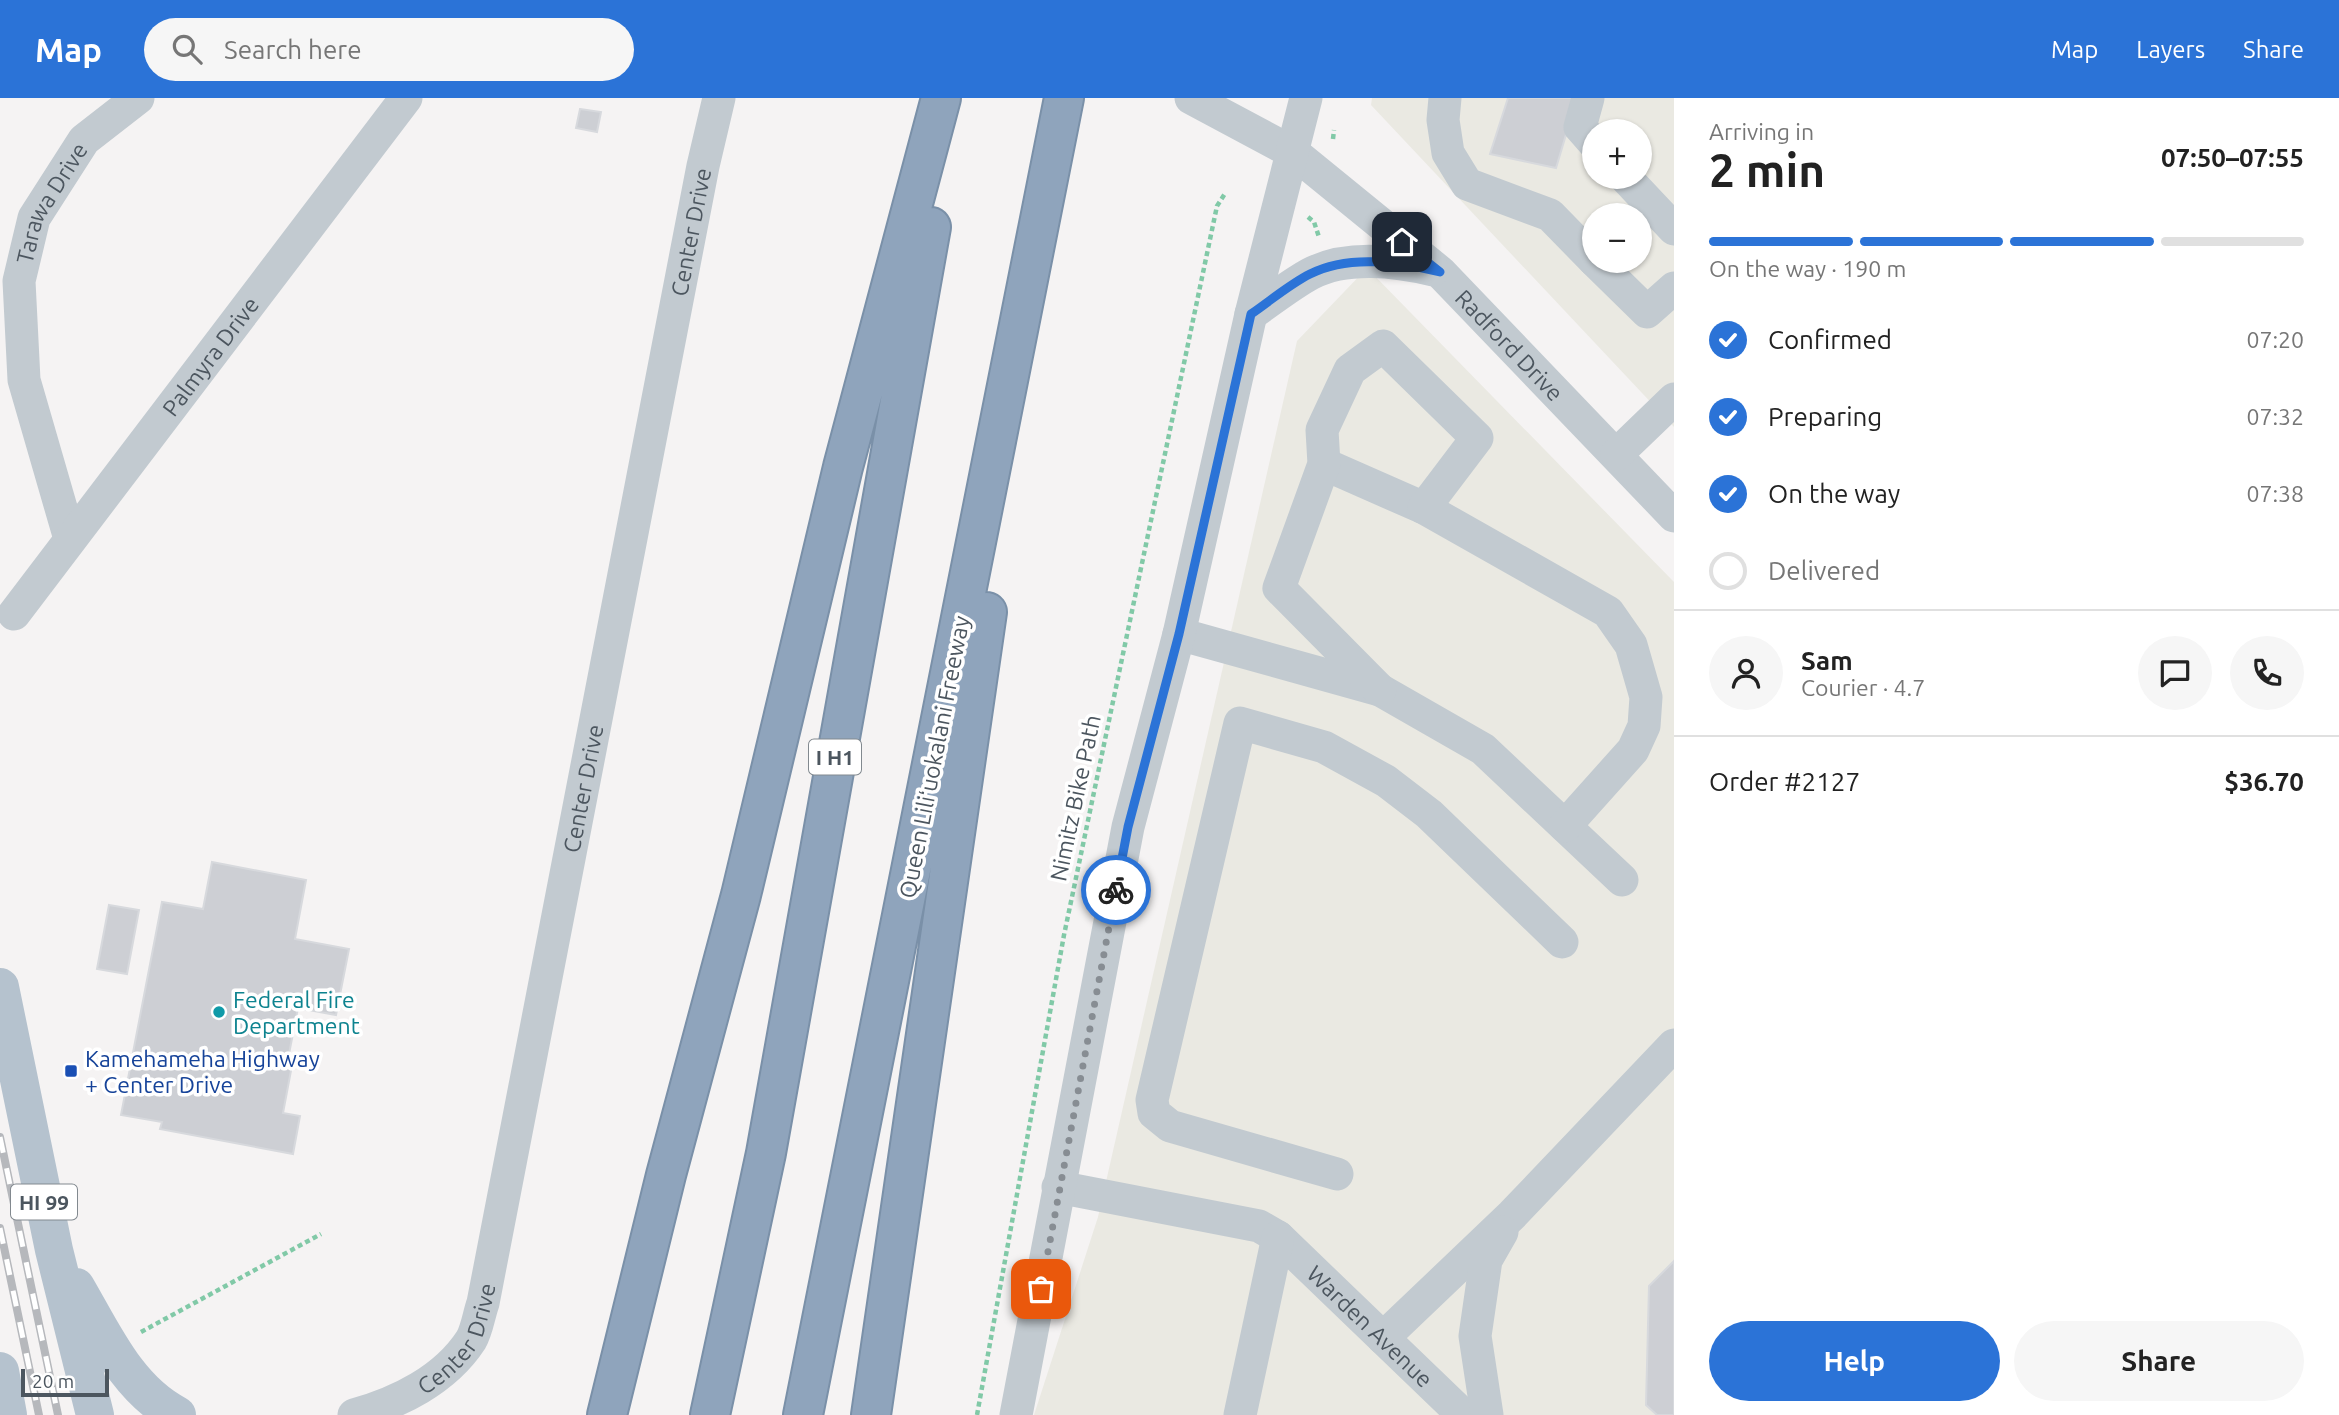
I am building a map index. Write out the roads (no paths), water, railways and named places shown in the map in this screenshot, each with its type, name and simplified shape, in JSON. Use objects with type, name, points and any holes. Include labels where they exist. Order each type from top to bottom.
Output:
[{"type":"highway","points":[[607,1415],[666,1175],[741,895],[843,467],[941,98]]},
{"type":"highway","name":"I H1","points":[[710,1415],[766,1153],[954,98]]},
{"type":"highway","name":"Queen Liliʻuokalani Freeway","points":[[803,1415],[1064,98]]},
{"type":"highway","points":[[871,1415],[1056,142]]},
{"type":"main road","name":"HI 99","points":[[0,987],[54,1250],[95,1415]]},
{"type":"main road","points":[[54,1250],[124,1369],[162,1407],[177,1415]]},
{"type":"main road","points":[[0,1371],[8,1415]]},
{"type":"street","name":"Tarawa Drive","points":[[69,539],[24,380],[19,281],[34,218],[83,140],[138,98]]},
{"type":"street","name":"Palmyra Drive","points":[[14,614],[406,98]]},
{"type":"street","name":"Center Drive","points":[[374,1413],[434,1379],[471,1339],[482,1303],[703,166],[719,98]]},
{"type":"street","name":"Radford Drive","points":[[1191,98],[1294,153],[1440,272],[1616,454],[1672,517]]},
{"type":"street","points":[[1016,1415],[1128,827],[1179,634],[1251,314],[1306,98]]},
{"type":"street","points":[[1446,98],[1443,120],[1448,153],[1467,184],[1550,215],[1582,247]]},
{"type":"street","points":[[1582,119],[1588,98]]},
{"type":"street","points":[[1636,189],[1674,229]]},
{"type":"street","points":[[1251,314],[1312,273],[1336,267],[1396,261],[1440,272]]},
{"type":"street","points":[[1608,273],[1647,312],[1674,288]]},
{"type":"street","points":[[1380,690],[1279,589],[1324,464],[1322,430],[1350,370],[1383,346],[1477,438],[1424,508]]},
{"type":"street","points":[[1616,454],[1674,400]]},
{"type":"street","points":[[1324,464],[1424,508],[1608,612],[1631,645],[1646,697],[1644,726],[1633,750],[1565,826]]},
{"type":"street","points":[[1179,634],[1380,690],[1483,749],[1622,880]]},
{"type":"street","points":[[1337,1174],[1170,1126],[1154,1113],[1152,1100],[1240,723],[1324,747],[1386,781],[1429,814],[1562,942]]},
{"type":"street","points":[[1383,1338],[1512,1215],[1674,1045]]},
{"type":"street","points":[[1058,1187],[1259,1226],[1278,1237],[1240,1415]]},
{"type":"street","points":[[1487,1415],[1475,1336],[1486,1260],[1512,1215]]},
{"type":"street","name":"Warden Avenue","points":[[1278,1237],[1463,1415]]},
{"type":"railway","points":[[0,1137],[58,1415]]},
{"type":"railway","points":[[0,1228],[39,1415]]},
{"type":"place","name":"Federal Fire Department","points":[[219,1012]]},
{"type":"place","name":"Kamehameha Highway + Center Drive","points":[[71,1071]]}]
